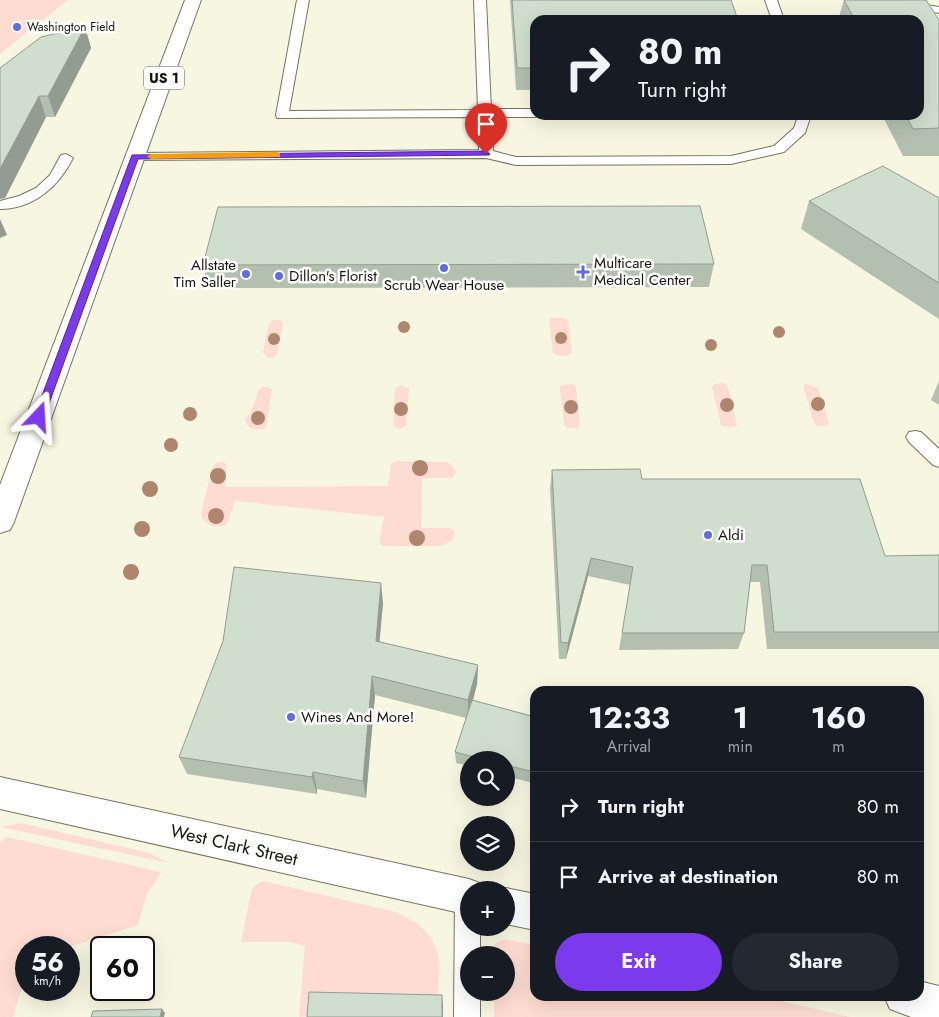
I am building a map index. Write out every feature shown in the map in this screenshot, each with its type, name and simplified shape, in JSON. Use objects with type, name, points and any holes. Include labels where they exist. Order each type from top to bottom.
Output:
[{"type":"main road","name":"US 1","points":[[0,522],[194,0]]},
{"type":"main road","name":"West Clark Street","points":[[0,793],[460,895]]},
{"type":"main road","points":[[515,908],[530,911]]},
{"type":"main road","points":[[923,1001],[939,1005]]},
{"type":"lane","points":[[303,0],[282,115],[530,113]]},
{"type":"lane","points":[[480,0],[486,154]]},
{"type":"lane","points":[[771,0],[776,15]]},
{"type":"lane","points":[[872,0],[939,10]]},
{"type":"lane","points":[[135,157],[486,154],[516,161],[730,160],[779,149],[800,130],[803,120]]},
{"type":"lane","points":[[2,205],[21,201],[50,185],[59,175],[66,158]]},
{"type":"lane","points":[[915,437],[939,460]]},
{"type":"lane","points":[[467,1017],[468,936]]},
{"type":"shaded area","name":"Washington Field","points":[[0,0],[68,0],[0,54]]},
{"type":"shaded area","points":[[552,318],[568,320],[572,353],[560,356],[553,353],[549,320]]},
{"type":"shaded area","points":[[274,320],[280,320],[283,323],[277,355],[272,358],[267,357],[263,352],[269,323]]},
{"type":"shaded area","points":[[724,383],[728,387],[737,425],[731,427],[721,425],[712,387],[714,384]]},
{"type":"shaded area","points":[[573,384],[576,386],[580,426],[577,428],[567,428],[564,425],[560,387]]},
{"type":"shaded area","points":[[806,384],[818,388],[829,423],[819,426],[814,423],[803,386]]},
{"type":"shaded area","points":[[400,385],[409,388],[406,426],[399,429],[393,426],[395,389]]},
{"type":"shaded area","points":[[263,387],[272,389],[266,428],[256,430],[248,425],[245,419],[252,409],[258,390]]},
{"type":"shaded area","points":[[396,461],[447,462],[453,467],[456,473],[452,478],[422,478],[421,528],[449,528],[455,532],[452,541],[439,546],[384,546],[379,543],[384,517],[235,501],[227,524],[219,527],[207,524],[202,518],[201,514],[212,467],[218,462],[224,462],[227,465],[225,487],[388,486],[391,464]]},
{"type":"shaded area","points":[[21,823],[149,853],[169,863],[0,827]]},
{"type":"shaded area","points":[[7,837],[161,872],[146,896],[138,925],[104,936],[90,936],[90,940],[80,943],[80,936],[15,936],[15,1001],[18,1001],[13,1017],[0,1017],[0,842]]},
{"type":"shaded area","points":[[263,881],[396,912],[418,924],[428,934],[436,948],[439,960],[438,1006],[299,1017],[305,946],[291,942],[241,942],[252,888]]},
{"type":"shaded area","points":[[504,939],[530,944],[530,1001],[781,1001],[850,1017],[494,1017],[494,1001],[515,1001],[515,946],[495,946]]},
{"type":"building","points":[[512,0],[731,0],[736,15],[530,15],[530,68],[517,68]]},
{"type":"building","points":[[844,0],[926,0],[939,20],[939,128],[913,129],[908,120],[924,120],[924,15],[852,15]]},
{"type":"building","points":[[85,27],[48,96],[39,96],[0,169],[0,68],[41,37]]},
{"type":"building","points":[[883,166],[939,198],[939,283],[809,201]]},
{"type":"building","points":[[700,206],[714,264],[203,265],[218,207]]},
{"type":"building","name":"Aldi","points":[[640,469],[642,479],[860,479],[885,556],[939,555],[939,632],[774,632],[767,565],[752,565],[744,633],[622,633],[633,567],[591,558],[568,643],[561,642],[552,470]]},
{"type":"building","name":"Wines And More!","points":[[234,567],[381,583],[376,641],[478,665],[468,700],[372,676],[363,781],[313,772],[312,777],[179,757],[223,641]]},
{"type":"building","points":[[472,700],[530,716],[530,771],[515,767],[515,751],[460,751],[460,753],[455,752]]},
{"type":"building","points":[[309,992],[442,995],[442,1017],[307,1017]]},
{"type":"building","points":[[162,1009],[160,1017],[91,1017],[93,1011]]},
{"type":"slow traffic","points":[[151,156],[277,155]]},
{"type":"place","name":"Washington Field","points":[[17,27]]},
{"type":"place","name":"Scrub Wear House","points":[[444,268]]},
{"type":"place","name":"Multicare Medical Center","points":[[583,272]]},
{"type":"place","name":"Allstate Tim Saller","points":[[246,274]]},
{"type":"place","name":"Dillon's Florist","points":[[279,276]]},
{"type":"place","name":"Aldi","points":[[708,535]]},
{"type":"place","name":"Wines And More!","points":[[291,717]]},
{"type":"route","points":[[39,417],[135,157],[486,154]]}]
